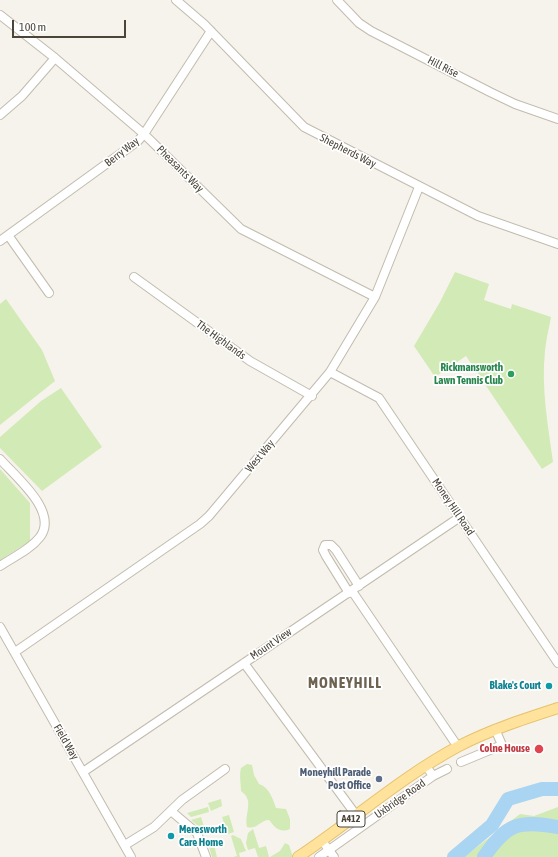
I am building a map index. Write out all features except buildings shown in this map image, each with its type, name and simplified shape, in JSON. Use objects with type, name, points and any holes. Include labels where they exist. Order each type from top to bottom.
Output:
[{"type":"main road","name":"Uxbridge Road","points":[[356,815],[405,780],[458,747],[495,729],[558,708]]},
{"type":"main road","name":"A412","points":[[298,857],[356,815]]},
{"type":"street","name":"Shepherds Way","points":[[176,0],[211,32],[304,127],[478,216],[558,244]]},
{"type":"street","name":"Hill Rise","points":[[337,0],[359,23],[371,31],[515,104],[558,119]]},
{"type":"street","name":"Pheasants Way","points":[[0,15],[55,58],[144,134],[241,230],[375,297]]},
{"type":"street","name":"Berry Way","points":[[0,241],[126,150],[144,134],[211,32]]},
{"type":"street","points":[[0,115],[22,96],[55,58]]},
{"type":"street","name":"West Way","points":[[15,652],[200,524],[312,396],[330,372],[375,297],[419,187]]},
{"type":"street","points":[[8,235],[49,293]]},
{"type":"street","name":"The Highlands","points":[[134,277],[250,361],[312,396]]},
{"type":"street","name":"Money Hill Road","points":[[330,372],[379,398],[558,663]]},
{"type":"street","points":[[0,459],[36,500],[43,510],[45,521],[42,533],[35,542],[0,566]]},
{"type":"street","name":"Mount View","points":[[83,772],[460,517]]},
{"type":"street","points":[[353,590],[336,550],[331,545],[325,546],[323,550],[326,556],[353,590],[458,747]]},
{"type":"street","name":"Field Way","points":[[0,626],[131,857]]},
{"type":"street","points":[[244,663],[356,815]]},
{"type":"street","points":[[461,762],[502,744],[495,729]]},
{"type":"street","name":"Uxbridge Road","points":[[426,766],[433,776]]},
{"type":"street","points":[[125,845],[154,828],[182,800],[225,769]]},
{"type":"street","name":"Uxbridge Road","points":[[319,857],[433,776],[447,769]]},
{"type":"street","points":[[171,811],[197,833],[206,857]]},
{"type":"street","points":[[322,841],[334,857]]},
{"type":"green space","name":"Rickmansworth Lawn Tennis Club","points":[[455,272],[489,284],[484,300],[511,309],[512,304],[551,317],[545,347],[544,379],[553,462],[542,469],[466,356],[435,377],[414,346],[440,302]]},
{"type":"green space","points":[[6,299],[42,350],[55,381],[0,425],[0,304]]},
{"type":"green space","points":[[61,388],[102,447],[42,491],[0,448],[0,437],[41,401]]},
{"type":"green space","points":[[0,469],[30,503],[30,541],[0,560]]},
{"type":"green space","points":[[247,764],[252,765],[254,775],[259,784],[268,791],[276,808],[286,809],[290,819],[290,829],[283,831],[280,830],[269,820],[250,828],[247,827],[246,822],[248,803],[245,795],[241,791],[240,777],[241,768]]},
{"type":"green space","points":[[221,799],[222,806],[211,811],[208,803]]},
{"type":"green space","points":[[208,807],[209,812],[191,817],[187,813]]},
{"type":"green space","points":[[558,807],[558,857],[464,857],[520,814],[534,816]]},
{"type":"green space","points":[[229,815],[234,832],[228,834],[222,817]]},
{"type":"green space","points":[[201,817],[206,833],[191,820]]},
{"type":"green space","points":[[253,829],[259,848],[266,846],[269,857],[258,857],[255,848],[248,850],[246,843],[248,833]]},
{"type":"green space","points":[[233,835],[241,839],[246,851],[239,853],[240,857],[233,857],[237,856],[231,836]]},
{"type":"green space","points":[[213,841],[217,857],[212,857],[208,843]]},
{"type":"green space","points":[[285,843],[289,845],[293,857],[270,857],[280,851]]},
{"type":"waterway","points":[[454,857],[492,825],[508,799],[542,789],[558,789]]},
{"type":"waterway","points":[[484,857],[500,837],[515,827],[524,824],[558,827]]},
{"type":"place","name":"Rickmansworth Lawn Tennis Club","points":[[511,374]]},
{"type":"place","name":"Blake's Court","points":[[549,686]]},
{"type":"place","name":"Colne House","points":[[539,749]]},
{"type":"place","name":"Moneyhill Parade Post Office","points":[[379,779]]},
{"type":"place","name":"Meresworth Care Home","points":[[171,836]]},
{"type":"district","name":"MONEYHILL","points":[[345,683]]}]
